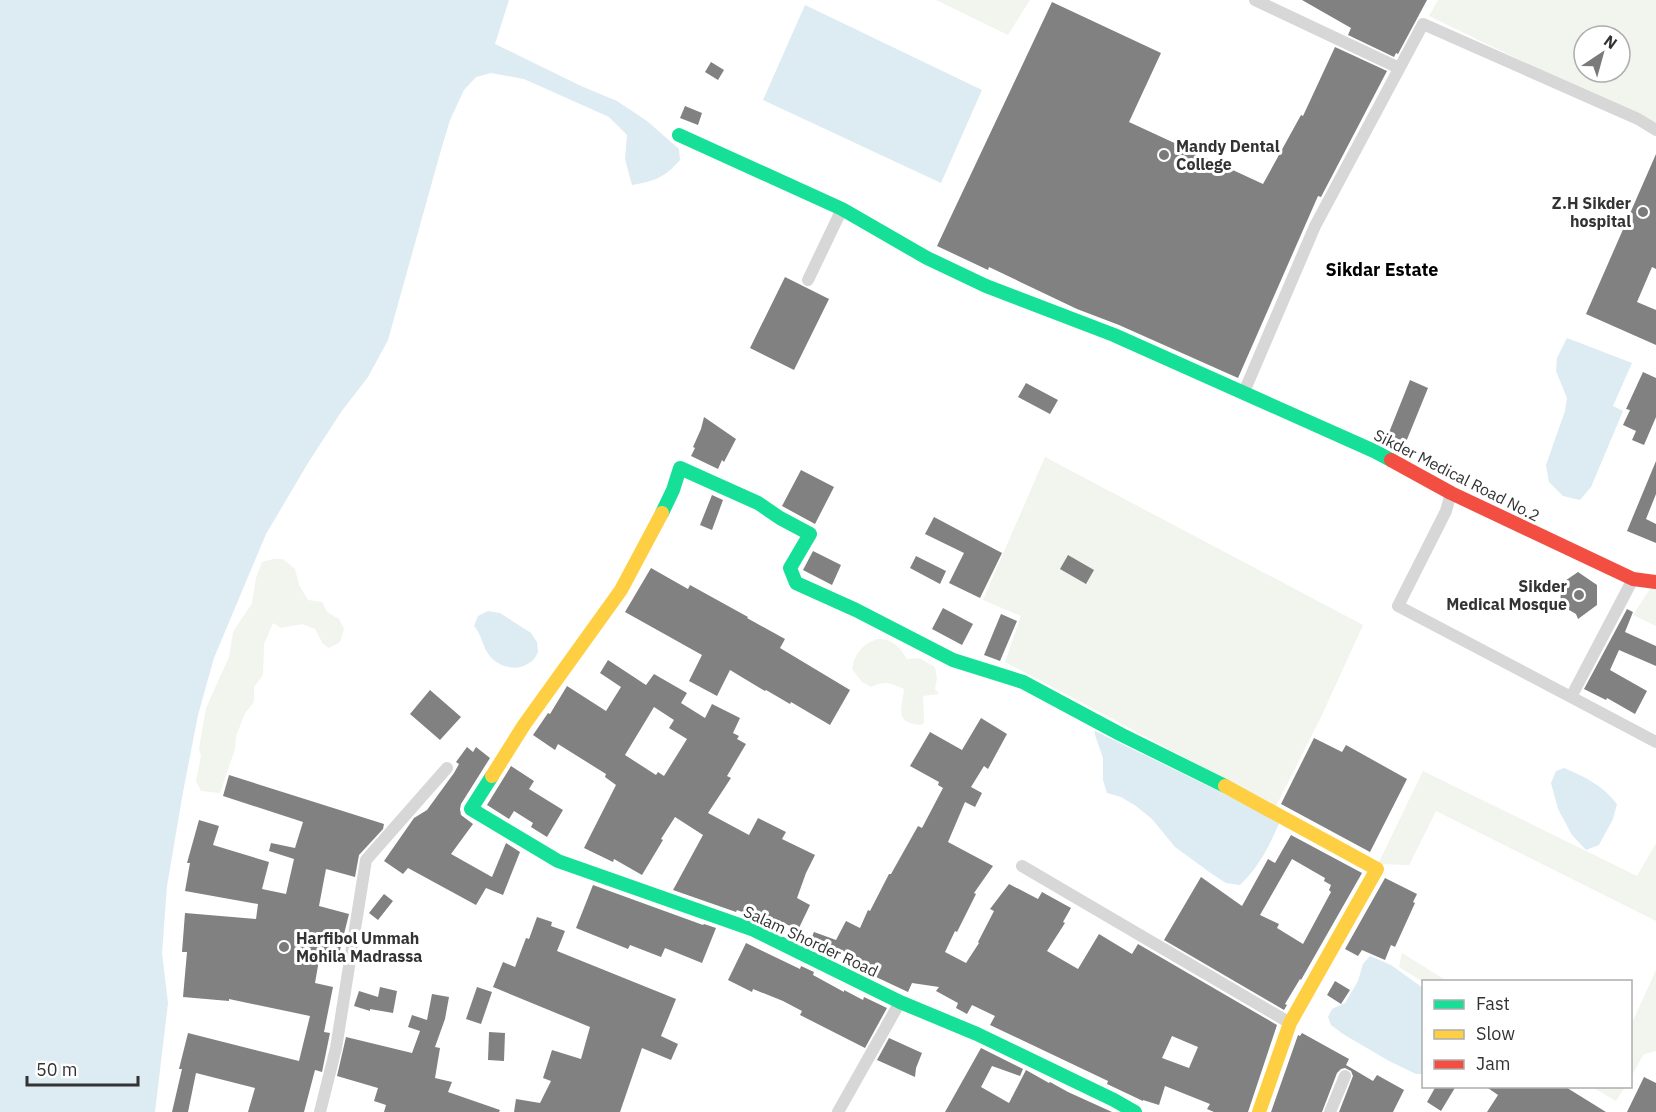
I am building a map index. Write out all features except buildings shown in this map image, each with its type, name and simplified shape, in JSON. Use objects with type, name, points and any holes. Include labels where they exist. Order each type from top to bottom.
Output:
[{"type":"street","points":[[1255,0],[1399,68]]},
{"type":"street","points":[[1244,392],[1315,226],[1423,24],[1638,118],[1656,130]]},
{"type":"street","name":"Sikder Medical Road No.2","points":[[679,135],[842,209],[927,258],[976,281],[1114,335],[1244,392],[1374,451],[1451,493],[1633,579],[1656,582]]},
{"type":"street","points":[[808,280],[842,209]]},
{"type":"street","name":"Salam Shorder Road","points":[[1136,1112],[977,1034],[900,1002],[754,930],[558,861],[471,809],[524,724],[621,590],[673,490],[680,468],[758,503],[810,534],[790,568],[796,583],[856,610],[953,660],[1023,682],[1120,734],[1203,774],[1377,869],[1290,1023]]},
{"type":"street","points":[[1451,493],[1446,512],[1398,606],[1656,742]]},
{"type":"street","points":[[1571,697],[1633,579]]},
{"type":"street","points":[[320,1112],[336,1048],[366,860],[447,768]]},
{"type":"street","points":[[1022,866],[1290,1023],[1259,1112]]},
{"type":"street","points":[[838,1112],[900,1002]]},
{"type":"street","points":[[1330,1112],[1345,1076]]},
{"type":"shaded area","points":[[0,0],[509,0],[495,44],[617,101],[647,121],[679,149],[680,160],[664,175],[632,185],[625,159],[627,135],[609,117],[524,79],[491,73],[476,77],[464,90],[450,120],[388,340],[368,377],[341,412],[266,534],[214,658],[198,715],[167,886],[162,953],[168,1003],[155,1112],[0,1112]]},
{"type":"shaded area","points":[[936,0],[1030,0],[1008,35]]},
{"type":"shaded area","points":[[1438,0],[1656,0],[1656,126],[1429,16]]},
{"type":"shaded area","points":[[805,5],[982,90],[941,183],[763,100]]},
{"type":"shaded area","points":[[1567,338],[1632,363],[1613,406],[1623,411],[1591,487],[1580,500],[1563,496],[1549,482],[1546,465],[1565,411],[1567,398],[1556,371],[1557,358]]},
{"type":"shaded area","points":[[1045,457],[1363,625],[1322,715],[1276,806],[1005,662],[1021,616],[983,600]]},
{"type":"shaded area","points":[[283,559],[295,569],[299,585],[308,600],[322,602],[327,612],[339,619],[344,629],[340,642],[329,648],[323,644],[315,629],[302,624],[281,628],[273,623],[264,644],[263,675],[254,687],[254,702],[245,713],[236,736],[235,749],[220,793],[201,791],[196,781],[206,708],[229,657],[233,632],[252,603],[256,578],[262,562]]},
{"type":"shaded area","points":[[1652,586],[1656,587],[1656,626],[1633,615]]},
{"type":"shaded area","points":[[488,611],[500,613],[531,633],[537,642],[538,652],[532,661],[524,666],[512,668],[500,664],[491,657],[474,626],[478,616]]},
{"type":"shaded area","points":[[877,639],[895,644],[907,659],[919,658],[935,667],[937,678],[935,689],[939,694],[923,696],[924,722],[922,725],[907,721],[901,714],[904,689],[888,683],[871,687],[862,682],[852,669],[860,651]]},
{"type":"shaded area","points":[[1095,731],[1280,821],[1253,871],[1240,885],[1226,883],[1212,874],[1175,847],[1152,819],[1136,806],[1121,797],[1107,793],[1103,780],[1103,758]]},
{"type":"shaded area","points":[[1564,768],[1594,783],[1617,804],[1613,819],[1599,845],[1586,850],[1572,835],[1558,809],[1551,783],[1556,771]]},
{"type":"shaded area","points":[[1423,771],[1637,876],[1656,843],[1656,921],[1436,811],[1409,865],[1378,864]]},
{"type":"shaded area","points":[[1402,953],[1445,980],[1422,981],[1399,967]]},
{"type":"shaded area","points":[[1370,956],[1391,965],[1422,987],[1422,1074],[1416,1074],[1389,1061],[1331,1025],[1328,1017],[1332,1009],[1345,1003],[1358,981],[1363,964]]},
{"type":"shaded area","points":[[1656,970],[1656,1051],[1644,1054],[1632,1075],[1632,1023]]},
{"type":"shaded area","points":[[1594,1088],[1624,1088],[1616,1101]]},
{"type":"traffic: fast","points":[[679,135],[842,209],[927,258],[986,286],[1114,335],[1391,460]]},
{"type":"traffic: fast","points":[[662,513],[680,468],[758,503],[810,534],[790,568],[796,583],[856,610],[953,660],[1023,682],[1120,734],[1225,786]]},
{"type":"traffic: fast","points":[[492,776],[471,809],[558,861],[754,930],[900,1002],[977,1034],[1135,1112]]},
{"type":"traffic: slow","points":[[492,776],[524,725],[621,590],[662,513]]},
{"type":"traffic: slow","points":[[1225,786],[1377,869],[1290,1023],[1259,1112]]},
{"type":"traffic: jam","points":[[1391,460],[1451,493],[1633,579],[1656,582]]},
{"type":"place","name":"Mandy Dental College","points":[[1164,155]]},
{"type":"place","name":"Z.H Sikder hospital","points":[[1643,212]]},
{"type":"place","name":"Sikder Medical Mosque","points":[[1579,595]]},
{"type":"place","name":"Harfibol Ummah Mohila Madrassa","points":[[284,947]]},
{"type":"district","name":"Sikdar Estate","points":[[1382,269]]}]
